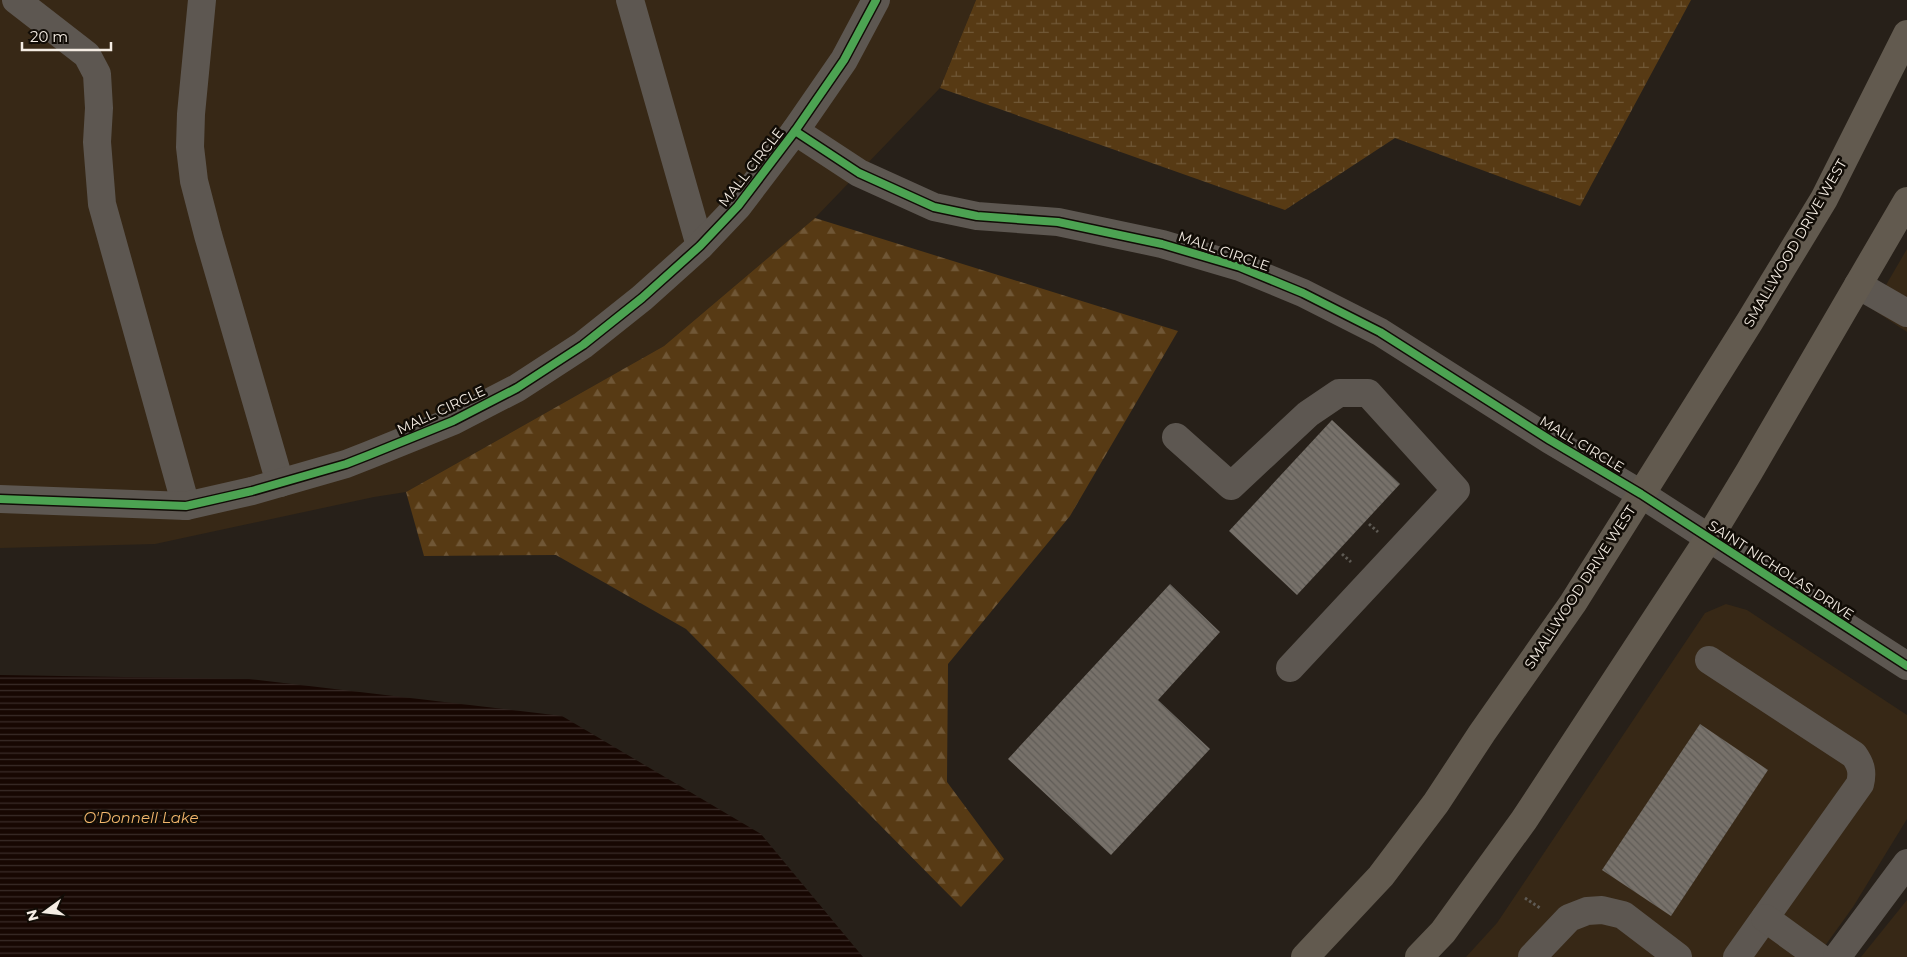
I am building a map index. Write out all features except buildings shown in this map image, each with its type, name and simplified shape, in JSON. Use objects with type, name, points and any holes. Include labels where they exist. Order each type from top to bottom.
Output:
[{"type":"main road","name":"SMALLWOOD DRIVE WEST","points":[[1305,957],[1381,876],[1436,803],[1482,733],[1573,603],[1750,321],[1824,199],[1907,34]]},
{"type":"main road","points":[[1419,957],[1443,932],[1524,820],[1709,538],[1907,201]]},
{"type":"street","points":[[16,0],[87,55],[97,74],[100,108],[97,142],[102,204],[186,506]]},
{"type":"street","points":[[202,0],[191,114],[190,147],[194,181],[280,483]]},
{"type":"street","points":[[630,0],[700,246]]},
{"type":"street","name":"MALL CIRCLE","points":[[0,499],[186,506],[252,491],[346,464],[452,421],[517,388],[583,345],[642,298],[700,246],[738,206],[795,131],[844,60],[876,0]]},
{"type":"street","name":"MALL CIRCLE","points":[[795,131],[859,173],[934,207],[977,216],[1058,222],[1162,244],[1240,267],[1303,293],[1380,332],[1550,440],[1641,494]]},
{"type":"street","points":[[1858,285],[1907,313]]},
{"type":"street","points":[[1176,437],[1231,486],[1308,414],[1339,393],[1368,393],[1456,490],[1290,668]]},
{"type":"street","name":"SAINT NICHOLAS DRIVE","points":[[1641,494],[1907,666]]},
{"type":"street","points":[[1709,660],[1854,755],[1860,764],[1862,775],[1860,784],[1737,957]]},
{"type":"street","points":[[1837,957],[1907,863]]},
{"type":"street","points":[[1532,957],[1570,918],[1587,911],[1602,910],[1623,915],[1678,957]]},
{"type":"street","points":[[1765,918],[1819,957]]},
{"type":"shaded area","points":[[0,0],[976,0],[940,88],[815,218],[664,346],[406,492],[374,497],[155,544],[0,548]]},
{"type":"shaded area","points":[[1907,249],[1907,332],[1872,309]]},
{"type":"shaded area","points":[[1726,604],[1747,610],[1907,715],[1907,819],[1853,907],[1817,957],[1466,957],[1497,923],[1705,613]]},
{"type":"shaded area","points":[[1907,900],[1907,957],[1861,957]]},
{"type":"green space","points":[[976,0],[1691,0],[1580,206],[1395,138],[1285,210],[940,88]]},
{"type":"green space","points":[[815,218],[1178,331],[1070,516],[948,664],[947,782],[1004,859],[961,907],[686,629],[556,555],[424,556],[406,492],[664,346]]},
{"type":"water","name":"O'Donnell Lake","points":[[0,675],[249,679],[562,716],[761,834],[863,957],[0,957]]},
{"type":"cycle path","points":[[0,499],[186,506],[252,491],[346,464],[453,421],[517,388],[583,345],[642,298],[700,246],[738,206],[795,131],[844,60],[876,0]]},
{"type":"cycle path","points":[[795,131],[859,173],[934,207],[977,216],[1058,222],[1162,244],[1240,267],[1303,293],[1380,332],[1550,440],[1641,494],[1907,666]]}]
